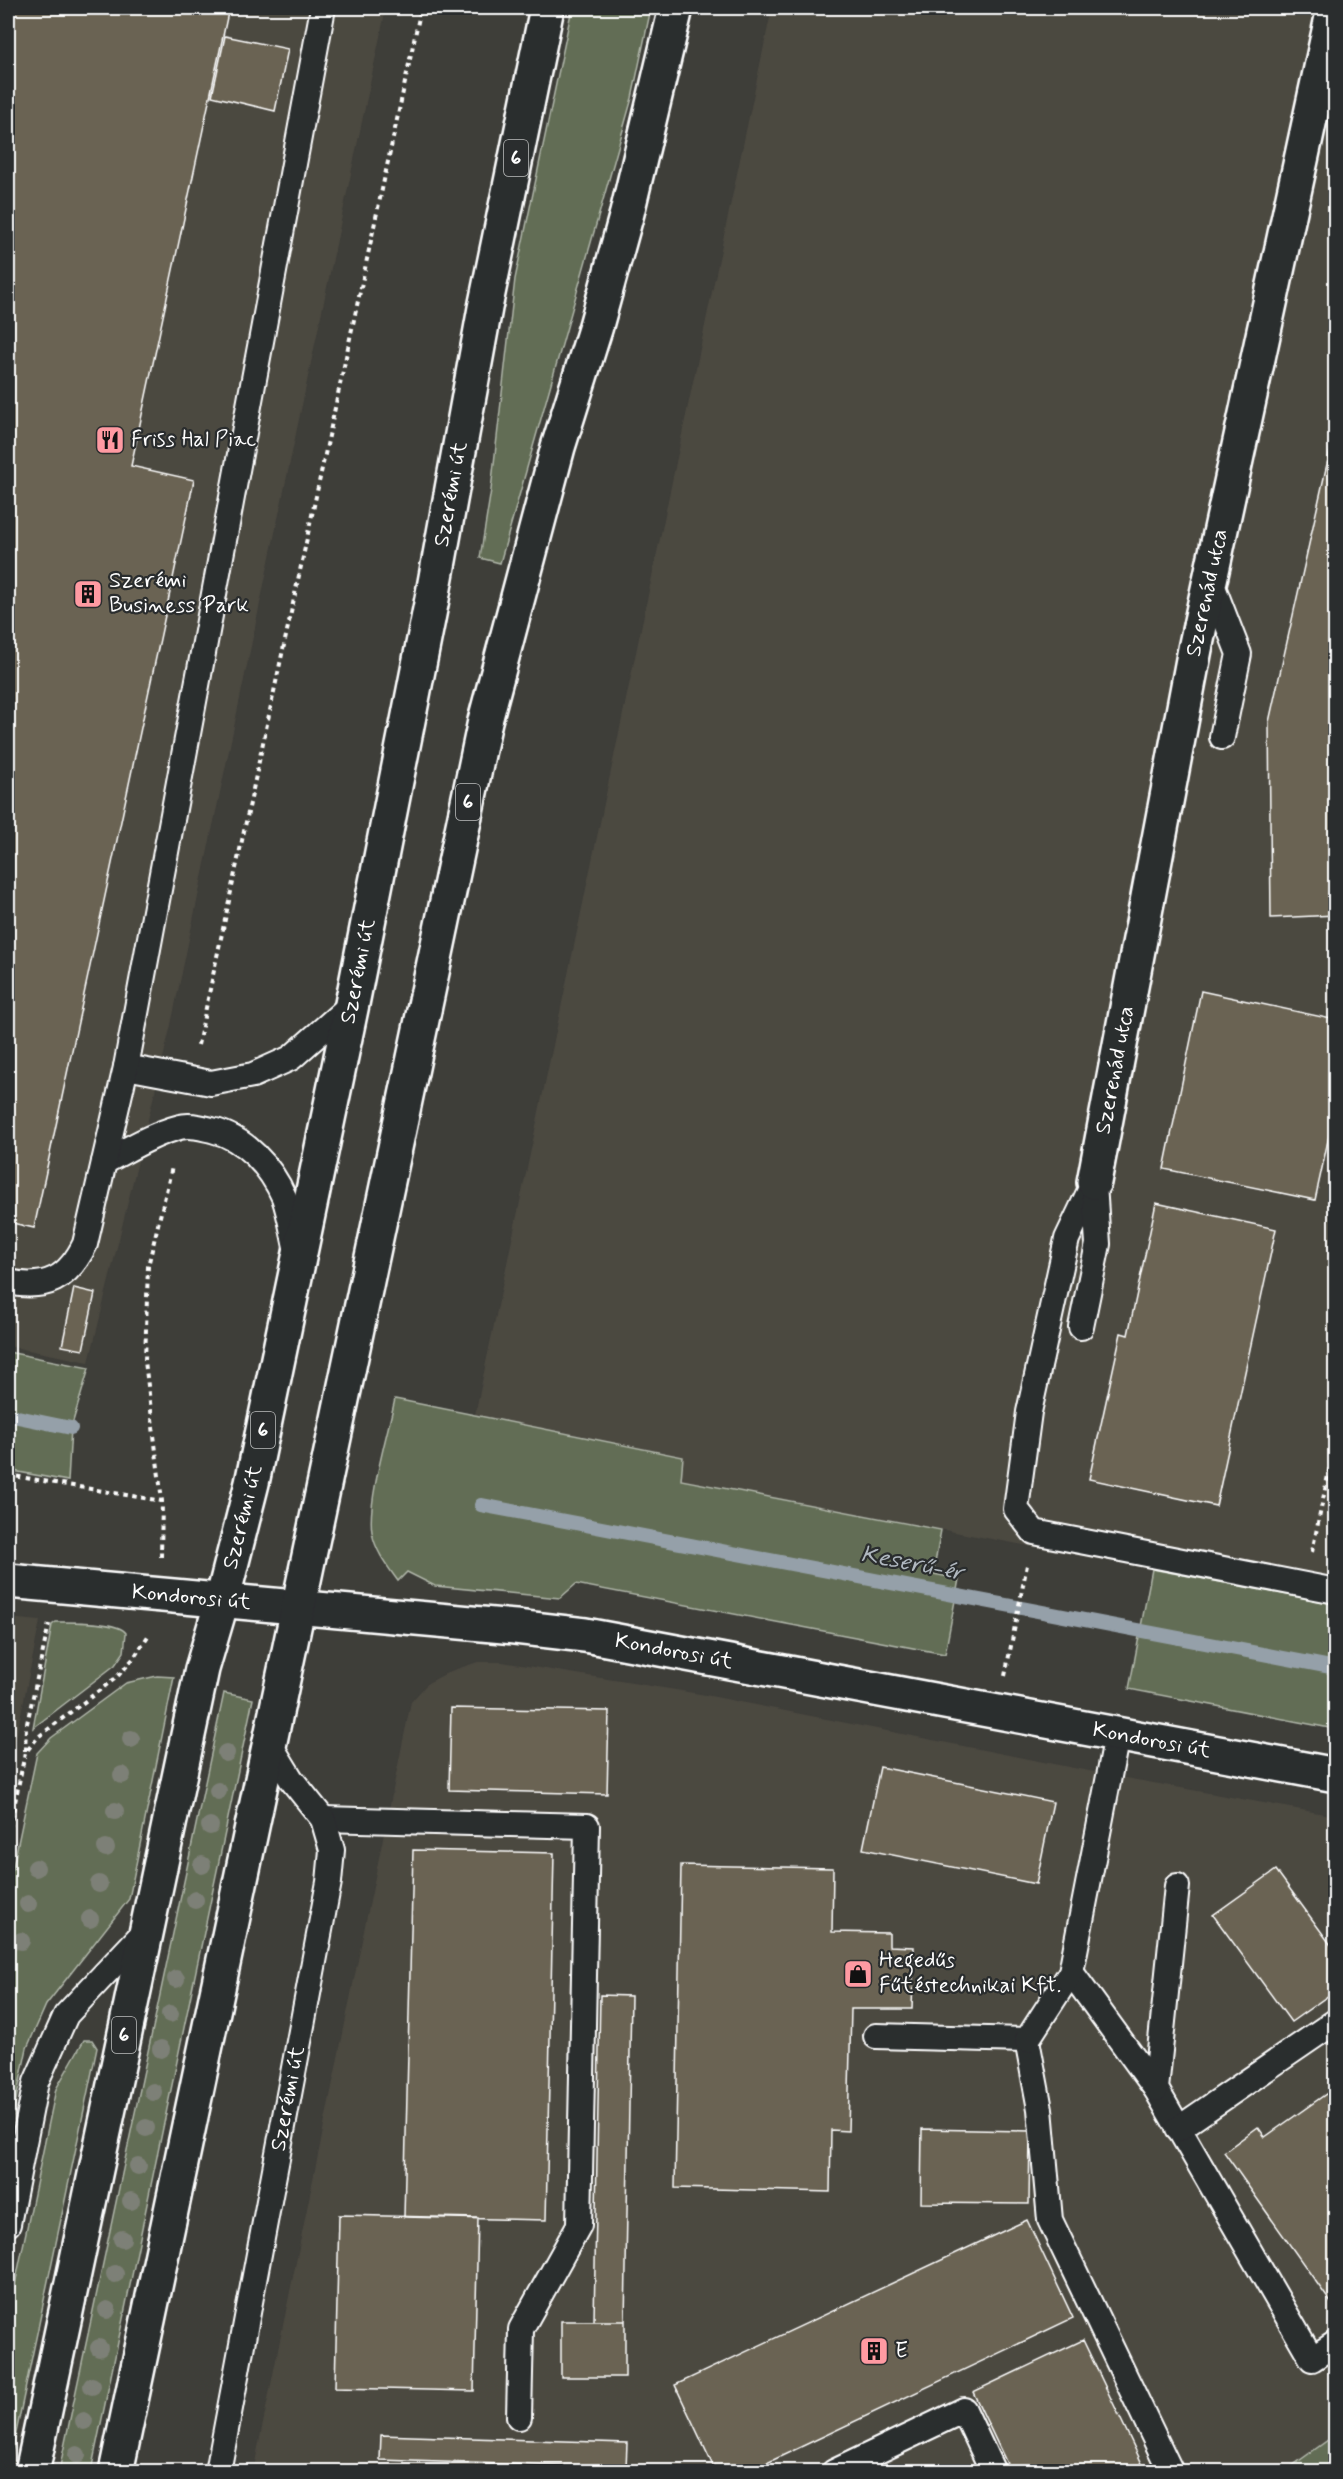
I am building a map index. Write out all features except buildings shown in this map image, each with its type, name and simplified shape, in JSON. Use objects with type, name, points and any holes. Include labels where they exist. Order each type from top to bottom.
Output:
[{"type":"main road","name":"Szerémi út","points":[[32,2472],[202,1669],[252,1484],[352,1004],[432,599],[485,308],[547,8]]},
{"type":"main road","name":"6","points":[[116,2472],[485,721],[558,447],[596,326],[627,213],[676,8]]},
{"type":"main road","name":"Szerenád utca","points":[[1094,1182],[1210,579],[1334,8]]},
{"type":"main road","name":"Kondorosi út","points":[[8,1581],[297,1606],[585,1635],[1335,1775]]},
{"type":"lane","points":[[8,1282],[36,1285],[53,1280],[67,1273],[76,1262],[85,1244],[126,1067],[323,8]]},
{"type":"lane","points":[[1210,579],[1239,654],[1222,737]]},
{"type":"lane","points":[[126,1067],[211,1083],[253,1075],[291,1058],[352,1004]]},
{"type":"lane","points":[[105,1162],[142,1141],[182,1126],[202,1128],[230,1136],[266,1165],[284,1197],[299,1258]]},
{"type":"lane","points":[[1081,1327],[1098,1244],[1094,1182]]},
{"type":"lane","points":[[1094,1182],[1067,1239],[1029,1412],[1016,1509],[1034,1532],[1335,1591]]},
{"type":"lane","points":[[1117,1736],[1071,1972],[1027,2040],[1040,2109],[1050,2220],[1171,2472]]},
{"type":"lane","name":"Szerémi út","points":[[218,2472],[329,1882],[332,1850],[323,1819],[291,1779],[269,1743]]},
{"type":"lane","points":[[323,1819],[587,1826],[579,2225],[521,2329],[519,2417]]},
{"type":"lane","points":[[1156,2089],[1177,1886]]},
{"type":"lane","points":[[9,2211],[36,2082],[66,2015],[147,1929]]},
{"type":"lane","points":[[1071,1972],[1156,2089],[1312,2360],[1335,2343]]},
{"type":"lane","points":[[1178,2129],[1335,2021]]},
{"type":"lane","points":[[876,2036],[1027,2040]]},
{"type":"lane","points":[[834,2472],[964,2410],[993,2472]]},
{"type":"path","points":[[191,1081],[420,8]]},
{"type":"path","points":[[161,1560],[162,1501],[145,1361],[148,1266],[182,1126]]},
{"type":"path","points":[[1304,1585],[1331,1461],[1335,1457]]},
{"type":"path","points":[[8,1476],[162,1501]]},
{"type":"path","points":[[1007,1665],[1034,1532]]},
{"type":"path","points":[[8,1837],[25,1752],[26,1728],[51,1614]]},
{"type":"path","points":[[25,1752],[38,1737],[117,1677],[133,1659],[152,1629]]},
{"type":"shaded area","points":[[8,8],[386,8],[170,1029],[89,1362],[8,1346]]},
{"type":"shaded area","points":[[772,8],[1335,8],[1335,1604],[680,1480],[682,1457],[475,1415]]},
{"type":"shaded area","points":[[8,1618],[40,1621],[8,1777]]},
{"type":"shaded area","points":[[478,1662],[502,1662],[700,1694],[1109,1775],[1335,1816],[1335,2471],[253,2472],[411,1702],[428,1683],[451,1671]]},
{"type":"green space","points":[[572,8],[651,8],[632,98],[500,563],[480,558],[491,490],[515,279]]},
{"type":"green space","points":[[8,1352],[89,1368],[71,1428],[68,1481],[8,1470]]},
{"type":"green space","points":[[395,1399],[683,1457],[681,1480],[941,1530],[933,1574],[959,1579],[945,1654],[576,1584],[560,1598],[435,1586],[407,1572],[398,1581],[376,1546],[371,1519],[375,1485]]},
{"type":"green space","points":[[1152,1569],[1335,1604],[1335,1729],[1129,1689]]},
{"type":"green space","points":[[56,1622],[104,1624],[121,1629],[126,1633],[124,1652],[115,1665],[33,1728],[52,1625]]},
{"type":"green space","points":[[157,1676],[174,1677],[129,1899],[46,2005],[27,2048],[8,2137],[8,1891],[37,1753],[51,1738],[126,1683]]},
{"type":"green space","points":[[224,1693],[253,1699],[91,2471],[59,2471]]},
{"type":"green space","points":[[84,2040],[92,2040],[97,2048],[8,2471],[8,2318],[56,2089]]},
{"type":"green space","points":[[1335,2435],[1335,2471],[1285,2471]]},
{"type":"waterway","name":"Keserű-ér","points":[[8,1415],[71,1428]]},
{"type":"waterway","name":"Keserű-ér","points":[[481,1505],[1336,1668]]},
{"type":"place","name":"Friss Hal Piac","points":[[110,440]]},
{"type":"place","name":"Szerémi Business Park","points":[[88,594]]},
{"type":"place","name":"Hegedűs Fűtéstechnikai Kft.","points":[[858,1974]]},
{"type":"place","name":"E","points":[[874,2351]]}]
